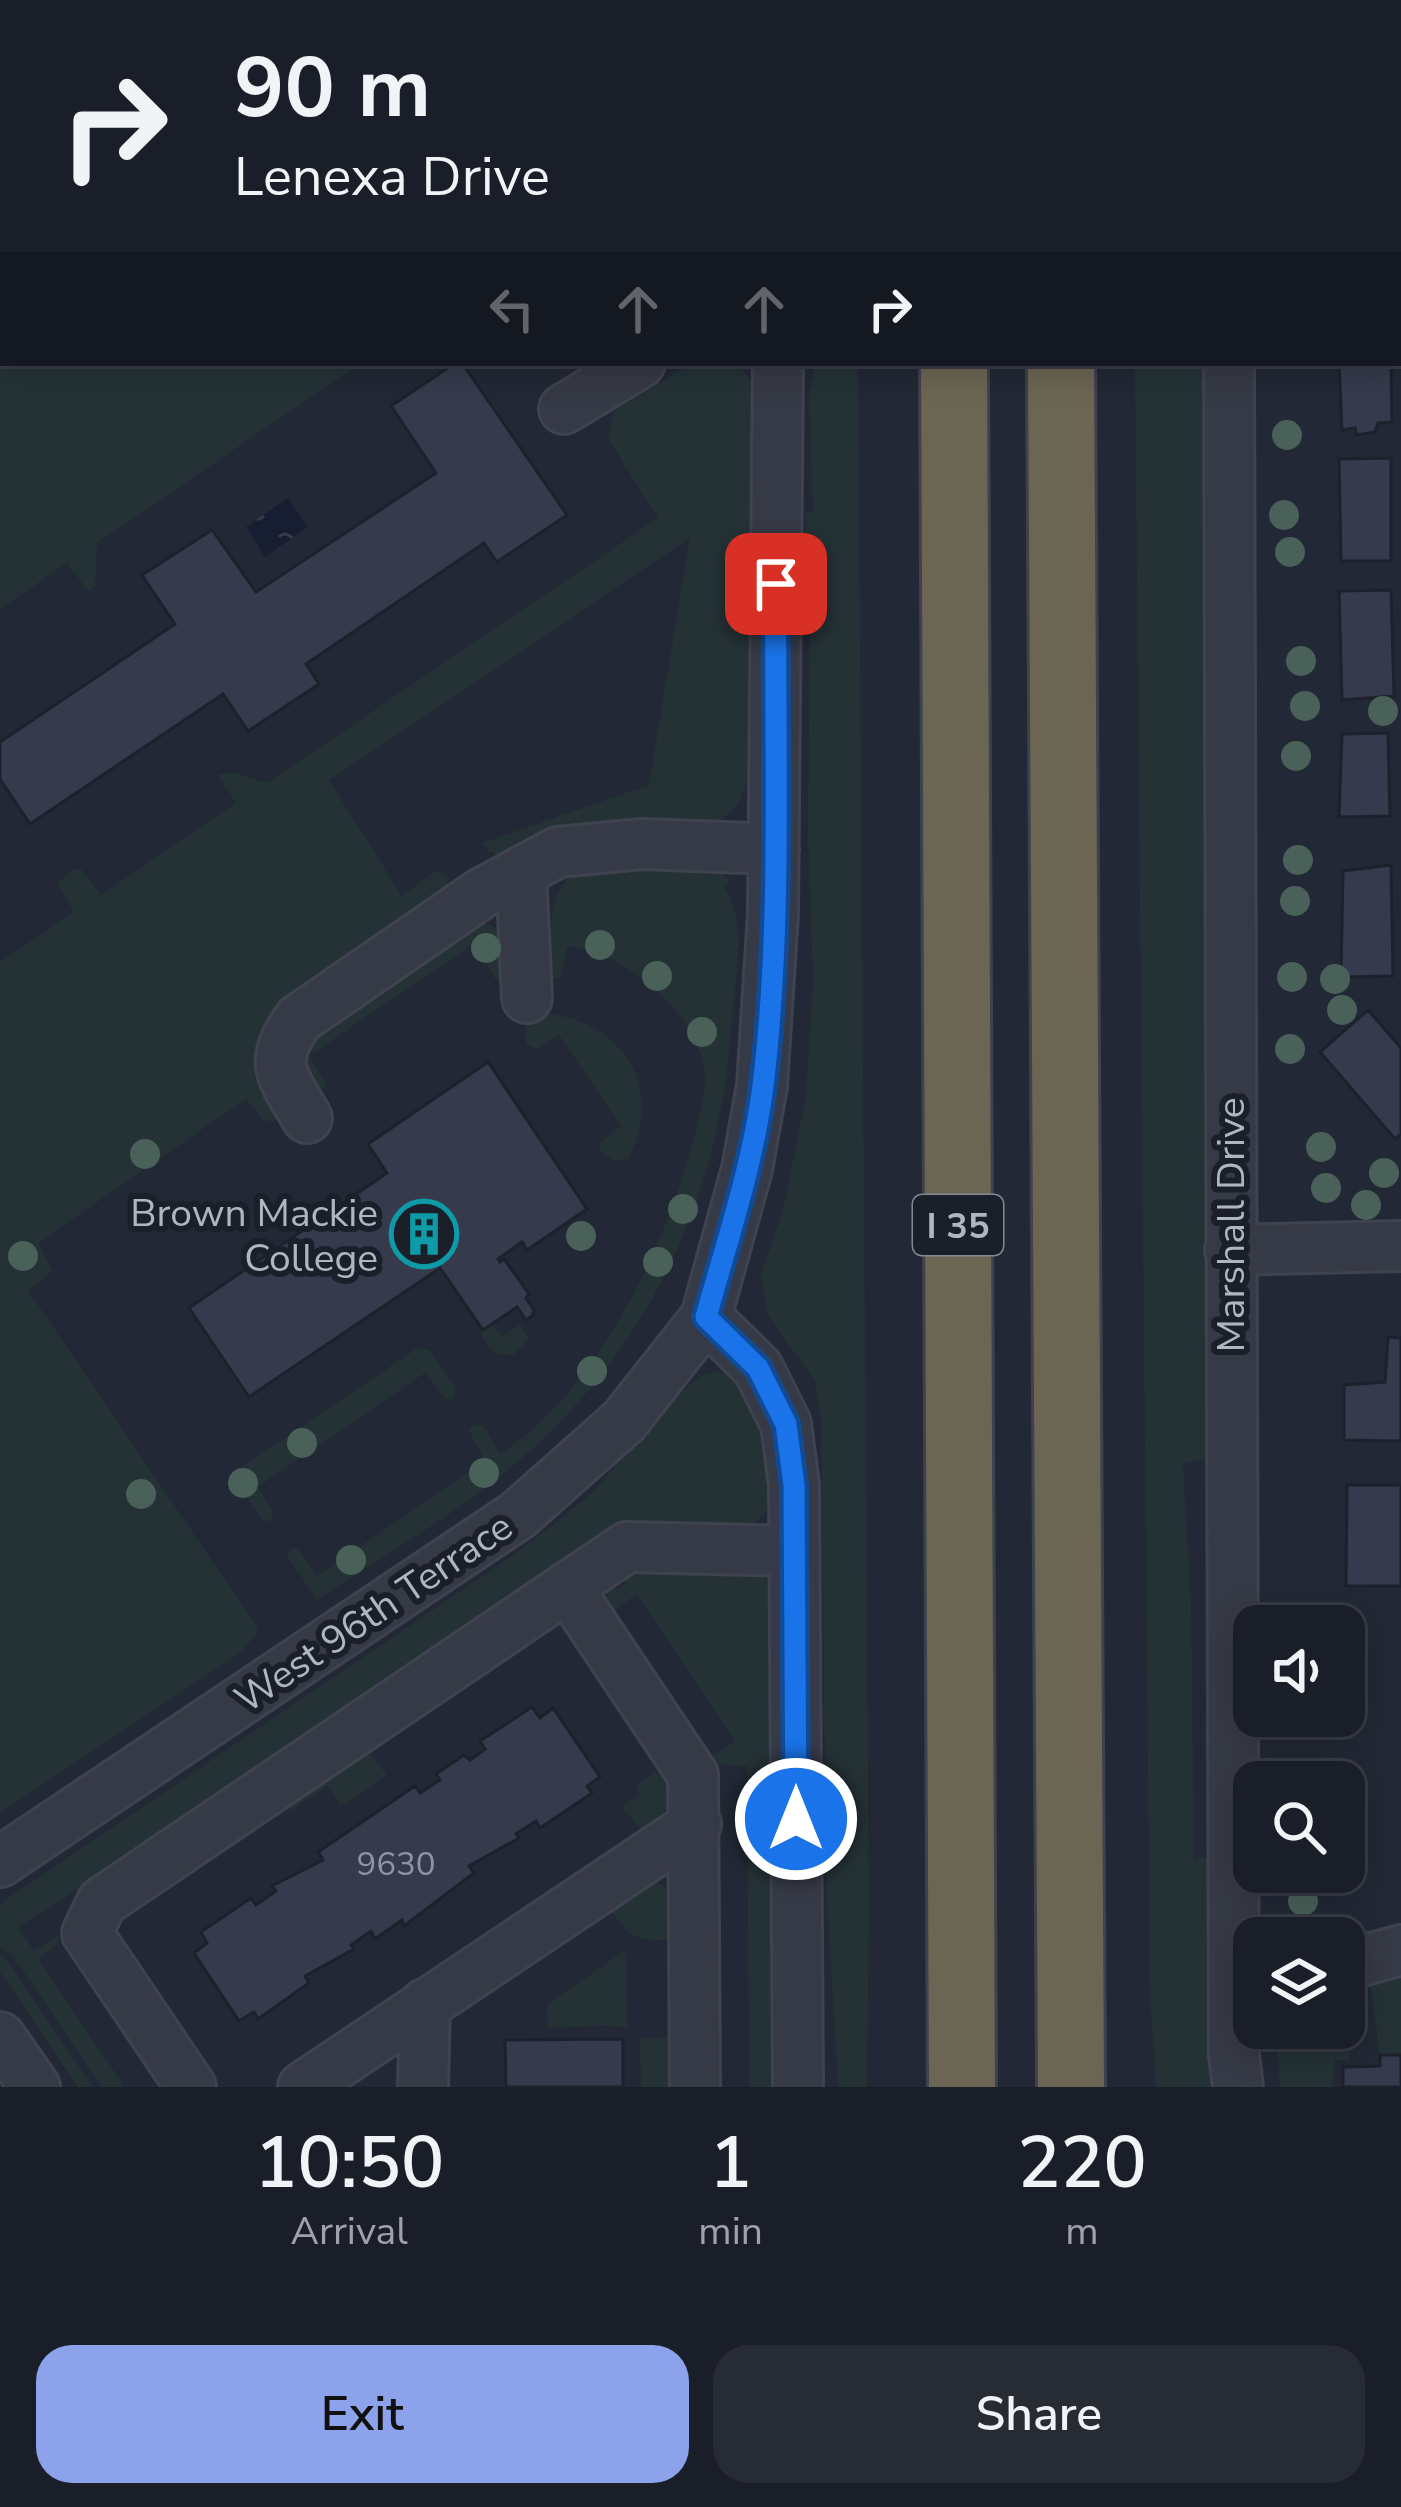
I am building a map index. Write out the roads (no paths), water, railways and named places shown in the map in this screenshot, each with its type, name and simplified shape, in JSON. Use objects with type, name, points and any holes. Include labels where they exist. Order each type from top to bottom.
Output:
[{"type":"highway","name":"I 35","points":[[954,366],[962,2087]]},
{"type":"highway","points":[[1060,366],[1071,2087]]},
{"type":"highway","points":[[1068,1836],[1116,2087]]},
{"type":"street","points":[[564,409],[635,366]]},
{"type":"street","points":[[778,366],[774,850],[763,1086],[747,1169],[706,1317],[758,1368],[786,1424],[794,1485],[798,2087]]},
{"type":"street","name":"Marshall Drive","points":[[1229,366],[1230,1250],[1243,1917]]},
{"type":"street","points":[[307,1118],[280,1073],[284,1040],[299,1019],[446,917],[521,872],[558,852],[642,844],[774,850]]},
{"type":"street","points":[[521,872],[527,998]]},
{"type":"street","points":[[1230,1250],[1401,1246]]},
{"type":"street","name":"West 96th Terrace","points":[[0,1862],[518,1515],[624,1420],[706,1317]]},
{"type":"street","points":[[191,2087],[87,1933],[102,1901],[627,1546],[794,1550]]},
{"type":"street","points":[[567,1587],[694,1774],[695,2087]]},
{"type":"street","points":[[303,2087],[696,1824]]},
{"type":"street","points":[[1365,1960],[1401,1951]]},
{"type":"street","points":[[423,2087],[425,2005]]},
{"type":"street","points":[[0,2037],[34,2087]]},
{"type":"street","name":"Marshall Drive","points":[[1238,2087],[1240,2049]]},
{"type":"water","points":[[288,498],[308,527],[265,557],[246,527]]},
{"type":"place","name":"Brown Mackie College","points":[[424,1234]]}]
